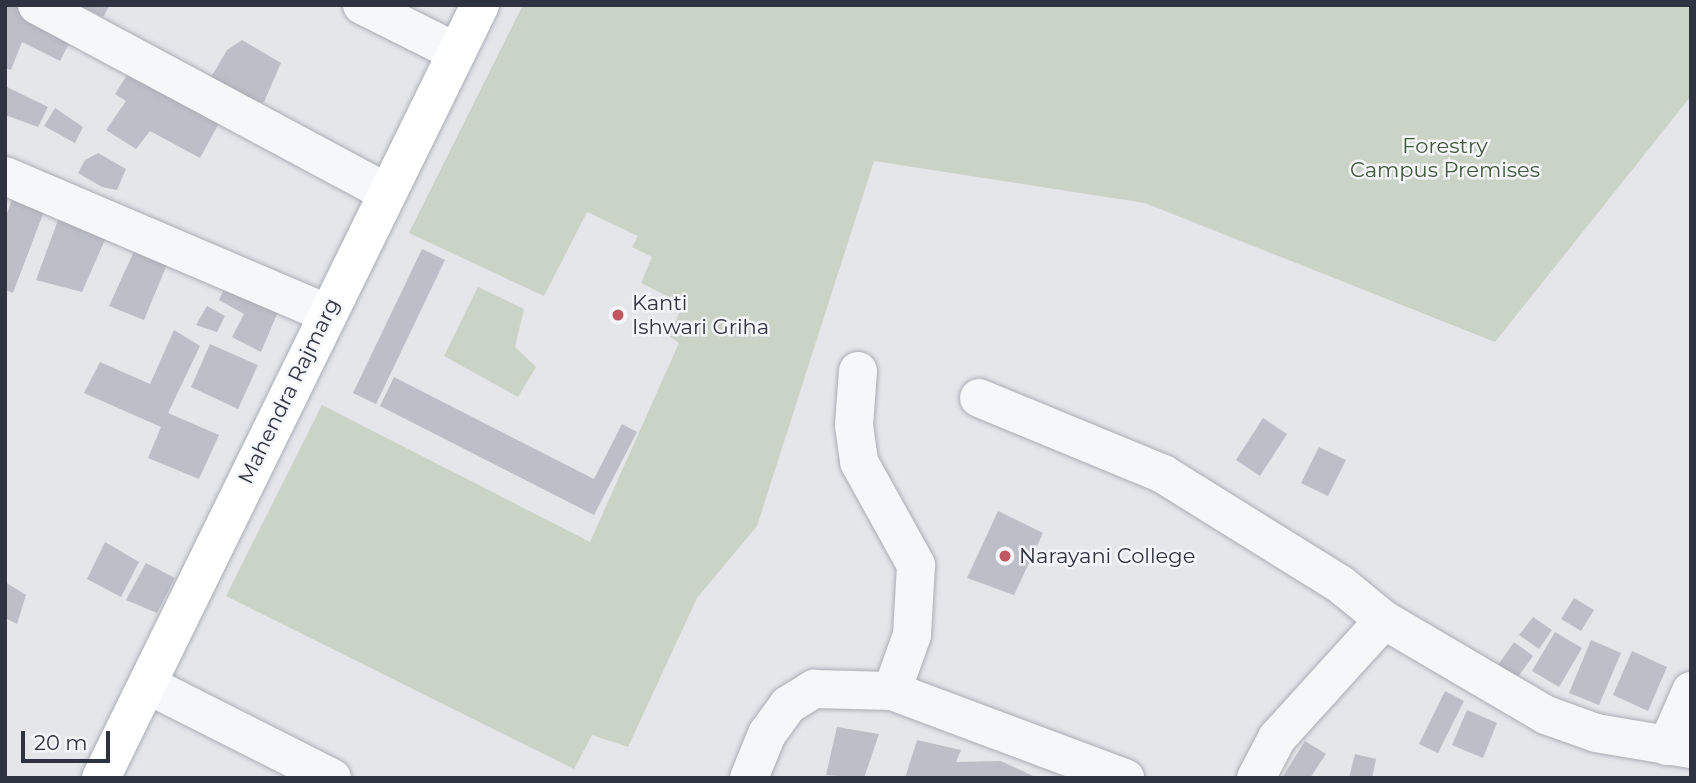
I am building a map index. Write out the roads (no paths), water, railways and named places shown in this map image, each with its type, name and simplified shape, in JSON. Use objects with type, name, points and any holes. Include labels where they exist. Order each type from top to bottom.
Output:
[{"type":"highway","name":"Mahendra Rajmarg","points":[[101,778],[326,313],[480,5]]},
{"type":"street","points":[[37,5],[386,192]]},
{"type":"street","points":[[362,5],[456,52]]},
{"type":"street","points":[[5,176],[326,313]]},
{"type":"street","points":[[858,370],[854,425],[859,462],[916,565],[912,635],[892,691]]},
{"type":"street","points":[[979,398],[1163,474],[1340,583],[1384,620],[1546,715],[1596,733],[1679,747],[1691,691]]},
{"type":"street","points":[[1256,778],[1277,738],[1384,620]]},
{"type":"street","points":[[148,685],[332,778]]},
{"type":"street","points":[[749,778],[767,734],[788,705],[814,689],[892,691],[1125,778]]},
{"type":"place","name":"Kanti Ishwari Griha","points":[[618,315]]},
{"type":"place","name":"Narayani College","points":[[1005,556]]},
{"type":"park label","name":"Forestry Campus Premises","points":[[1445,158]]}]
